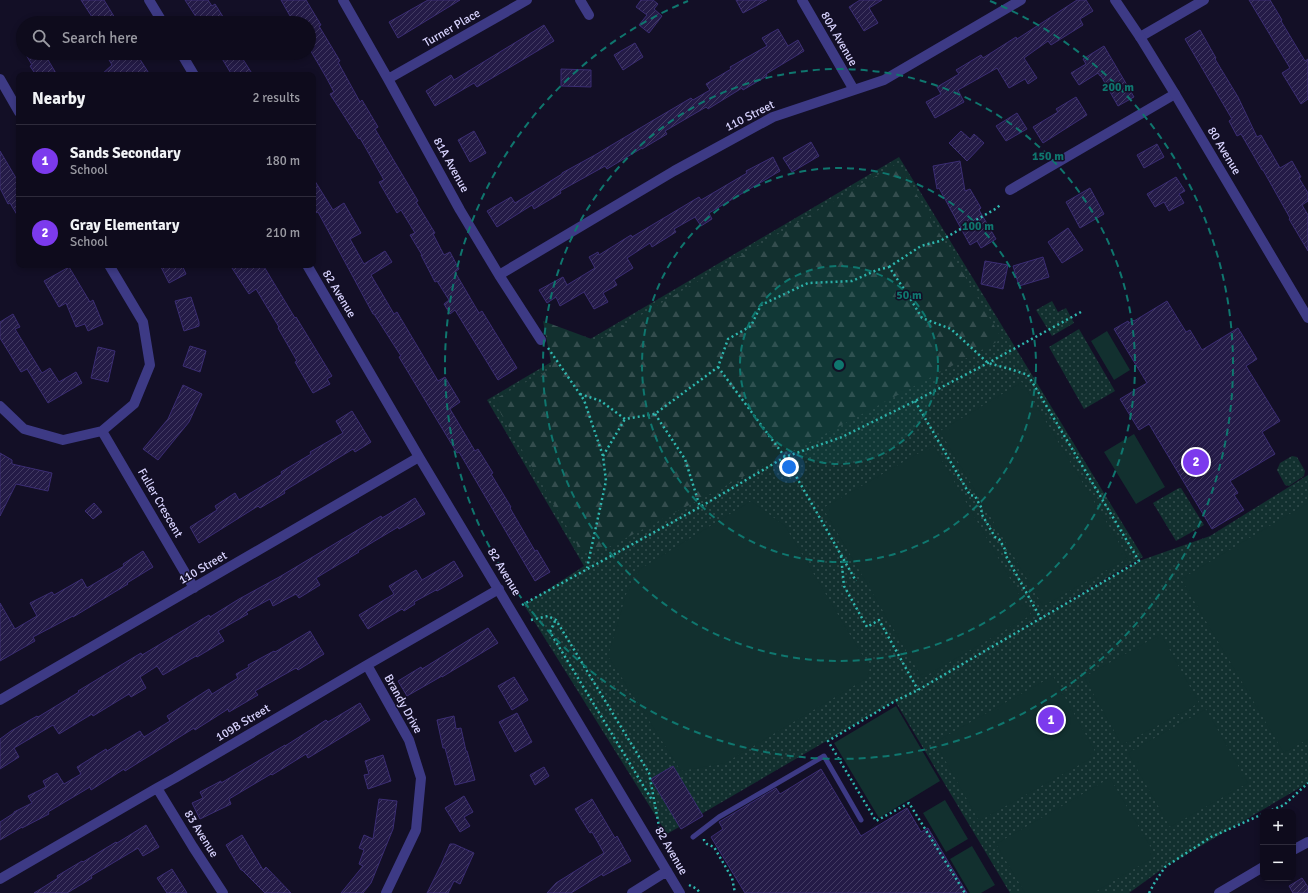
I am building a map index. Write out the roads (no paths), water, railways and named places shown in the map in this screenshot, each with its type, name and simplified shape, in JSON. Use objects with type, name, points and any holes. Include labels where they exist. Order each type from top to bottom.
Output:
[{"type":"street","points":[[149,0],[159,16]]},
{"type":"street","name":"81A Avenue","points":[[343,0],[460,210],[499,275],[541,340]]},
{"type":"street","name":"Turner Place","points":[[388,79],[527,0]]},
{"type":"street","points":[[580,0],[589,15]]},
{"type":"street","name":"80A Avenue","points":[[802,0],[854,90]]},
{"type":"street","name":"110 Street","points":[[499,275],[674,171],[773,117],[884,80],[1021,0]]},
{"type":"street","name":"80 Avenue","points":[[1115,0],[1175,94],[1308,318]]},
{"type":"street","points":[[1140,37],[1204,0]]},
{"type":"street","points":[[185,60],[192,72]]},
{"type":"street","points":[[0,79],[16,107]]},
{"type":"street","points":[[1010,190],[1175,94]]},
{"type":"street","points":[[0,406],[24,429],[63,440],[102,431],[134,404],[150,365],[143,322],[111,268]]},
{"type":"street","name":"82 Avenue","points":[[309,268],[419,457],[680,893]]},
{"type":"street","name":"Fuller Crescent","points":[[102,431],[194,588]]},
{"type":"street","name":"110 Street","points":[[0,700],[419,457]]},
{"type":"street","name":"109B Street","points":[[0,879],[499,589]]},
{"type":"street","name":"Brandy Drive","points":[[367,665],[409,740],[421,778],[416,830],[386,893]]},
{"type":"street","name":"83 Avenue","points":[[157,788],[192,847],[223,893]]},
{"type":"street","points":[[1296,848],[1308,842]]},
{"type":"street","points":[[1219,893],[1260,869]]},
{"type":"street","points":[[632,893],[667,871]]},
{"type":"lane","points":[[693,837],[718,817],[824,756],[861,820]]},
{"type":"place","name":"Gray Elementary","points":[[1196,462]]},
{"type":"place","name":"Sands Secondary","points":[[1051,720]]}]
